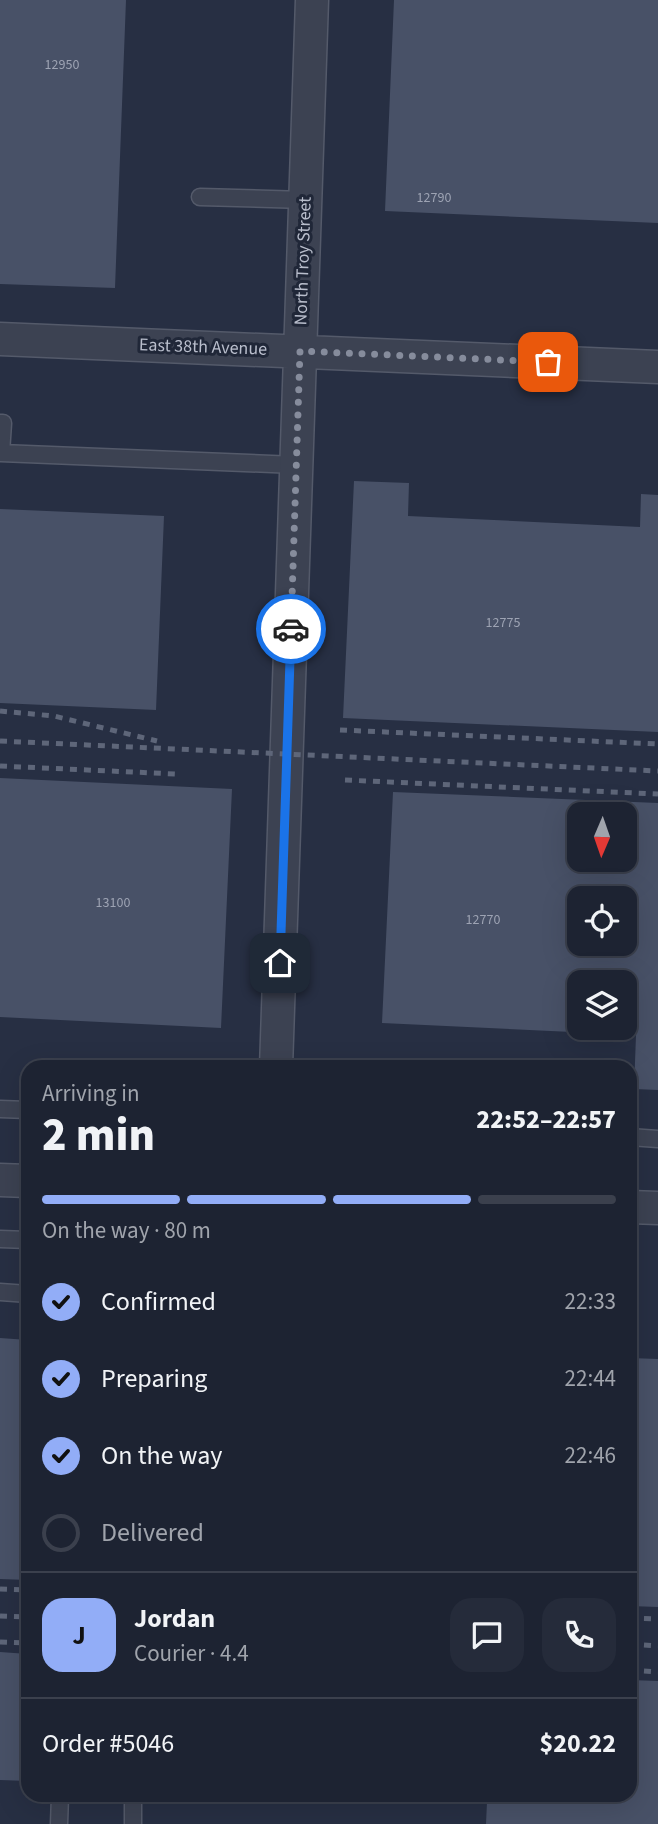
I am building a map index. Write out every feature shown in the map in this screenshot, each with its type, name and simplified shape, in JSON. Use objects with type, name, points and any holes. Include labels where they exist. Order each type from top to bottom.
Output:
[{"type":"street","name":"North Troy Street","points":[[276,1060],[312,0]]},
{"type":"street","name":"East 38th Avenue","points":[[0,339],[658,368]]},
{"type":"street","points":[[0,1180],[21,1181]]},
{"type":"street","points":[[637,1207],[658,1208]]},
{"type":"lane","points":[[200,197],[305,200]]},
{"type":"lane","points":[[0,423],[3,423],[1,453],[296,465]]},
{"type":"lane","points":[[0,1109],[21,1110]]},
{"type":"lane","points":[[637,1138],[658,1139]]},
{"type":"lane","points":[[0,1239],[21,1240]]},
{"type":"lane","points":[[0,1292],[21,1294]]},
{"type":"lane","points":[[59,1824],[60,1802]]},
{"type":"lane","points":[[132,1824],[133,1804]]},
{"type":"building","points":[[0,0],[126,0],[115,288],[0,284]]},
{"type":"building","points":[[394,0],[658,0],[658,223],[385,211]]},
{"type":"building","points":[[354,481],[409,483],[408,516],[640,527],[641,494],[658,495],[658,732],[343,718]]},
{"type":"building","points":[[0,509],[164,516],[156,710],[0,703]]},
{"type":"building","points":[[0,778],[232,789],[221,1028],[0,1017]]},
{"type":"building","points":[[393,792],[634,802],[567,802],[567,872],[637,872],[637,802],[658,803],[658,1090],[637,1089],[637,970],[567,970],[567,1032],[382,1023]]},
{"type":"building","points":[[0,1338],[21,1340],[21,1580],[0,1579]]},
{"type":"building","points":[[637,1358],[658,1359],[658,1607],[637,1606]]},
{"type":"building","points":[[0,1652],[21,1654],[21,1781],[0,1780]]},
{"type":"building","points":[[637,1680],[658,1681],[658,1824],[486,1824],[487,1802],[637,1802]]},
{"type":"railway","points":[[0,711],[54,716],[157,741]]},
{"type":"railway","points":[[340,730],[658,744]]},
{"type":"railway","points":[[0,741],[658,771]]},
{"type":"railway","points":[[0,766],[176,774]]},
{"type":"railway","points":[[345,780],[658,794]]},
{"type":"railway","points":[[0,1589],[21,1590]]},
{"type":"railway","points":[[0,1616],[21,1617]]},
{"type":"railway","points":[[637,1618],[658,1619]]},
{"type":"railway","points":[[0,1642],[21,1643]]},
{"type":"railway","points":[[637,1644],[658,1646]]},
{"type":"railway","points":[[637,1670],[658,1672]]},
{"type":"way so far","points":[[291,629],[300,351],[548,362]]},
{"type":"route","points":[[280,963],[291,629]]}]
